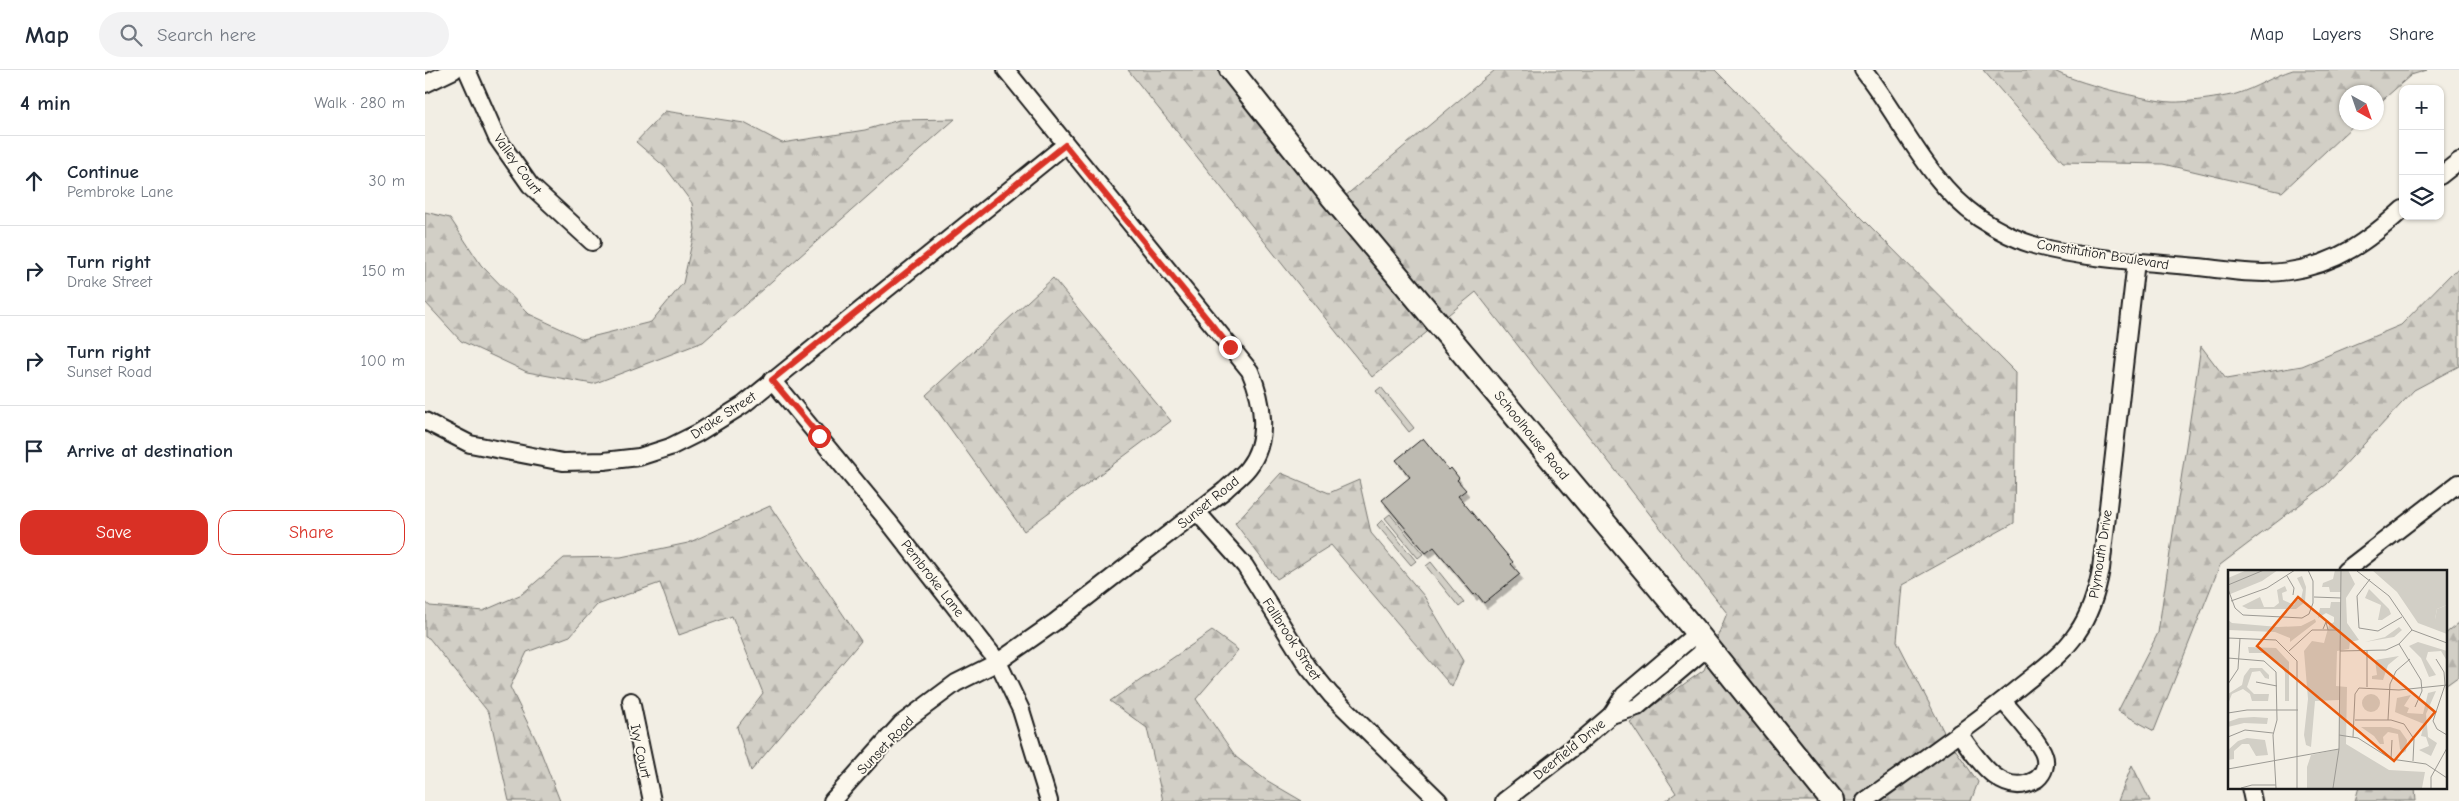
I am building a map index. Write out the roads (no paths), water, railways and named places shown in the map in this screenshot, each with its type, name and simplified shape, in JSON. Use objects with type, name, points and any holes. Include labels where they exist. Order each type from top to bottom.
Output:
[{"type":"street","points":[[425,84],[454,70]]},
{"type":"street","name":"Valley Court","points":[[467,70],[497,138],[530,184],[592,242]]},
{"type":"street","name":"Sunset Road","points":[[832,801],[901,724],[957,683],[998,662],[1055,622],[1197,512],[1248,469],[1258,450],[1263,427],[1258,389],[1249,371],[1006,70]]},
{"type":"street","name":"Schoolhouse Road","points":[[1231,70],[1331,197],[1703,640],[1831,801]]},
{"type":"street","name":"Constitution Boulevard","points":[[1863,70],[1885,98],[1934,174],[1953,196],[1978,217],[2001,232],[2037,246],[2136,261],[2260,272],[2289,272],[2337,258],[2372,237],[2399,213]]},
{"type":"street","name":"Drake Street","points":[[425,421],[470,444],[563,462],[639,457],[670,447],[698,433],[743,405],[1065,145]]},
{"type":"street","points":[[2441,175],[2459,160]]},
{"type":"street","name":"Plymouth Drive","points":[[1865,801],[2003,701],[2061,653],[2078,632],[2097,594],[2136,261]]},
{"type":"street","name":"Pembroke Lane","points":[[772,380],[888,520],[998,662],[1021,710],[1049,801]]},
{"type":"street","points":[[2346,570],[2459,483]]},
{"type":"street","name":"Fallbrook Street","points":[[1197,512],[1245,566],[1308,667],[1331,695],[1439,801]]},
{"type":"street","name":"Deerfield Drive","points":[[1504,801],[1575,746],[1611,715],[1637,708],[1703,640]]},
{"type":"street","name":"Ivy Court","points":[[631,701],[652,801]]},
{"type":"street","points":[[1959,733],[1991,778],[2001,785],[2012,788],[2027,787],[2040,777],[2046,765],[2044,754],[2003,701]]},
{"type":"street","points":[[2250,788],[2253,801]]}]
